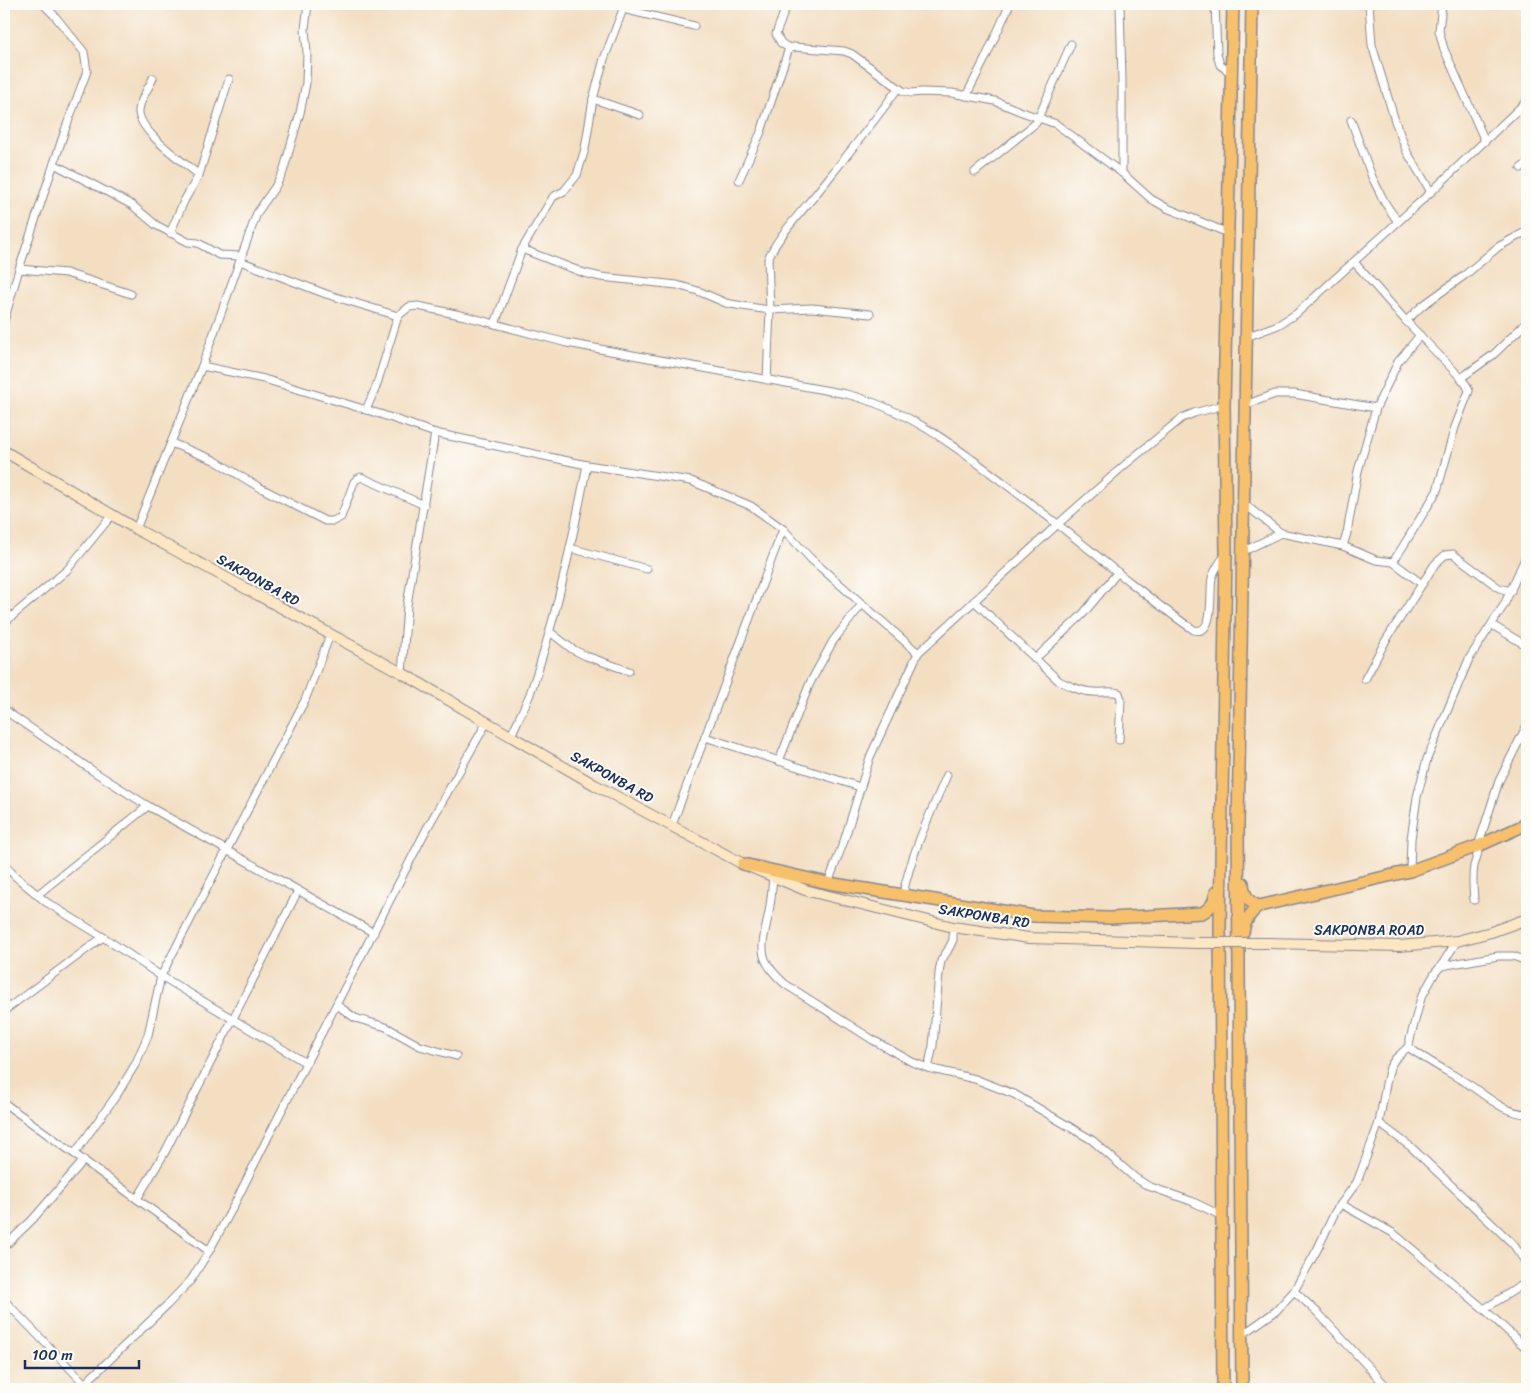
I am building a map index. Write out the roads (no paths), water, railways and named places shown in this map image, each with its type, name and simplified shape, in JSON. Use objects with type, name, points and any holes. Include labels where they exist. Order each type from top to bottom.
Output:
[{"type":"highway","points":[[1222,1389],[1220,844],[1226,553],[1224,405],[1233,4]]},
{"type":"highway","points":[[1242,1389],[1238,849],[1252,4]]},
{"type":"highway","points":[[1229,187],[1248,188]]},
{"type":"highway","points":[[1239,1000],[1243,930],[1252,911],[1259,906],[1410,871],[1478,846],[1527,824]]},
{"type":"highway","points":[[1202,913],[1214,903],[1220,844]]},
{"type":"highway","points":[[1238,849],[1244,894],[1249,900],[1259,906]]},
{"type":"highway","points":[[743,864],[828,883],[1034,916],[1110,918],[1202,913],[1210,917],[1216,931],[1220,1008]]},
{"type":"main road","name":"SAKPONBA RD","points":[[4,451],[136,530],[402,673],[595,785],[743,864],[806,890],[919,920],[1029,938],[1267,943]]},
{"type":"main road","name":"SAKPONBA ROAD","points":[[1267,943],[1400,946],[1457,941],[1491,932],[1527,919]]},
{"type":"street","points":[[4,321],[19,269],[87,71],[84,52],[43,4]]},
{"type":"street","points":[[136,530],[202,366],[257,213],[276,187],[282,172],[300,113],[306,84],[307,53],[305,29],[308,4]]},
{"type":"street","points":[[787,4],[776,34],[781,43],[789,48],[844,51],[852,54],[898,88],[911,93],[944,93],[994,100],[1022,112],[1040,117],[1056,124],[1122,173],[1151,199],[1228,233]]},
{"type":"street","points":[[966,96],[1010,4]]},
{"type":"street","points":[[1120,4],[1122,173]]},
{"type":"street","points":[[1215,4],[1217,54],[1220,65],[1231,73]]},
{"type":"street","points":[[1369,4],[1372,44],[1395,121],[1407,152],[1431,192]]},
{"type":"street","points":[[1442,4],[1439,31],[1444,49],[1485,141]]},
{"type":"street","points":[[495,324],[522,249],[554,197],[564,191],[577,176],[585,149],[593,99],[604,59],[624,7],[694,26]]},
{"type":"street","points":[[975,172],[1030,129],[1040,117],[1071,44]]},
{"type":"street","points":[[739,180],[761,132],[789,48]]},
{"type":"street","points":[[153,78],[141,104],[140,120],[149,134],[199,175]]},
{"type":"street","points":[[170,232],[184,201],[199,175],[229,79]]},
{"type":"street","points":[[768,380],[770,310],[768,259],[771,252],[898,88]]},
{"type":"street","points":[[593,99],[640,115]]},
{"type":"street","points":[[1246,337],[1278,325],[1296,314],[1431,192],[1527,101]]},
{"type":"street","points":[[1351,120],[1372,177],[1385,203],[1398,222]]},
{"type":"street","points":[[54,164],[132,205],[156,225],[188,242],[198,243],[220,255],[241,258],[326,294],[398,316]]},
{"type":"street","points":[[1406,321],[1422,306],[1465,275],[1498,247],[1527,231]]},
{"type":"street","points":[[522,249],[584,273],[601,277],[677,286],[698,291],[726,303],[770,310],[812,308],[870,314]]},
{"type":"street","points":[[1354,262],[1406,321],[1461,378],[1469,391],[1455,427],[1437,491],[1393,562]]},
{"type":"street","points":[[19,269],[66,273],[131,294]]},
{"type":"street","points":[[366,410],[376,387],[398,316],[409,307],[418,306],[567,343],[870,400],[920,424],[957,447],[1058,524],[1169,614],[1199,632],[1208,623],[1215,568],[1226,553]]},
{"type":"street","points":[[1461,378],[1493,355],[1527,322]]},
{"type":"street","points":[[1343,546],[1358,471],[1376,408],[1398,362],[1420,335]]},
{"type":"street","points":[[202,366],[264,380],[366,410],[435,433],[587,465],[691,481],[751,506],[783,529],[811,559],[918,653]]},
{"type":"street","points":[[1244,405],[1275,394],[1294,394],[1329,398],[1376,408]]},
{"type":"street","points":[[828,883],[844,841],[870,757],[918,653],[1058,524],[1182,418],[1224,405]]},
{"type":"street","points":[[402,673],[407,605],[435,433]]},
{"type":"street","points":[[171,443],[214,460],[257,486],[325,521],[333,521],[341,517],[354,482],[357,478],[361,477],[424,504]]},
{"type":"street","points":[[511,736],[529,695],[550,632],[587,465]]},
{"type":"street","points":[[1243,503],[1281,533],[1343,546],[1376,560],[1393,562],[1422,584]]},
{"type":"street","points":[[4,623],[67,570],[112,515]]},
{"type":"street","points":[[672,826],[783,529]]},
{"type":"street","points":[[1242,552],[1281,533]]},
{"type":"street","points":[[570,548],[647,568]]},
{"type":"street","points":[[1365,679],[1386,640],[1435,564],[1444,555],[1453,554],[1499,588],[1511,590]]},
{"type":"street","points":[[1410,871],[1411,839],[1417,797],[1427,760],[1469,659],[1492,626],[1527,554]]},
{"type":"street","points":[[1035,659],[1082,615],[1118,572]]},
{"type":"street","points":[[974,601],[1059,681],[1074,688],[1094,692],[1112,691],[1119,693],[1121,699],[1119,740]]},
{"type":"street","points":[[779,761],[810,682],[833,641],[862,604]]},
{"type":"street","points":[[1492,626],[1527,646]]},
{"type":"street","points":[[550,632],[572,649],[586,656],[629,671]]},
{"type":"street","points":[[75,1153],[118,1093],[136,1063],[148,1035],[161,976],[305,700],[330,635]]},
{"type":"street","points":[[4,708],[96,773],[148,806],[374,933]]},
{"type":"street","points":[[4,1300],[81,1387],[191,1280],[233,1207],[425,832],[487,722]]},
{"type":"street","points":[[1474,900],[1473,877],[1474,866],[1479,853],[1478,846],[1499,781],[1527,725]]},
{"type":"street","points":[[705,737],[860,787]]},
{"type":"street","points":[[903,894],[911,862],[947,775]]},
{"type":"street","points":[[36,894],[148,806]]},
{"type":"street","points":[[1465,851],[1474,866]]},
{"type":"street","points":[[4,864],[14,876],[36,894],[161,976],[306,1063]]},
{"type":"street","points":[[773,877],[769,912],[763,933],[762,951],[773,973],[785,984],[873,1040],[912,1062],[928,1068],[975,1079],[1014,1094],[1092,1140],[1134,1177],[1148,1186],[1191,1201],[1222,1216]]},
{"type":"street","points":[[137,1199],[165,1152],[298,890]]},
{"type":"street","points":[[928,1068],[933,1046],[941,961],[953,940],[953,927]]},
{"type":"street","points":[[4,1012],[103,937]]},
{"type":"street","points":[[1242,1335],[1276,1311],[1294,1291],[1317,1250],[1335,1212],[1357,1182],[1379,1123],[1390,1067],[1408,1047],[1421,998],[1434,973],[1441,966],[1457,941]]},
{"type":"street","points":[[1441,966],[1498,956],[1513,956],[1527,961]]},
{"type":"street","points":[[337,1005],[355,1018],[386,1027],[420,1046],[456,1056]]},
{"type":"street","points":[[1408,1047],[1431,1063],[1466,1082],[1506,1110],[1527,1114]]},
{"type":"street","points":[[4,1103],[209,1251]]},
{"type":"street","points":[[1379,1123],[1411,1147],[1513,1244],[1527,1264]]},
{"type":"street","points":[[4,1247],[33,1219],[84,1160]]},
{"type":"street","points":[[1341,1204],[1393,1233],[1484,1309],[1527,1349]]},
{"type":"street","points":[[1484,1309],[1527,1282]]},
{"type":"street","points":[[1294,1291],[1318,1313],[1389,1389]]}]
